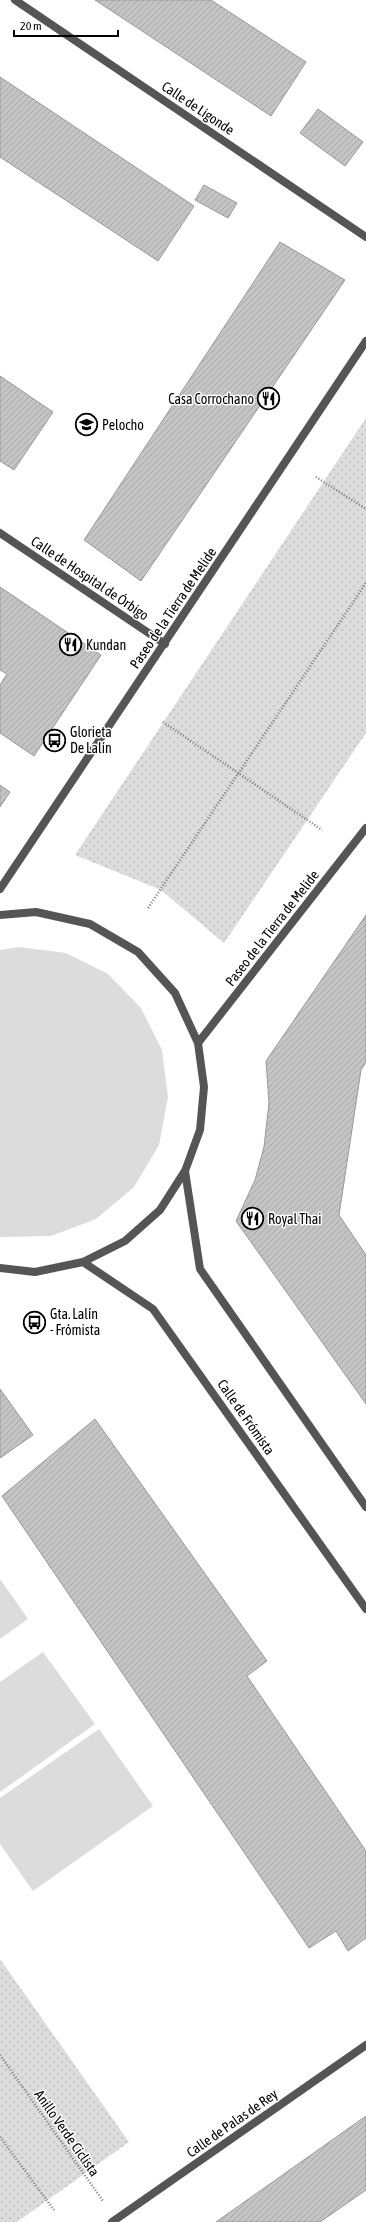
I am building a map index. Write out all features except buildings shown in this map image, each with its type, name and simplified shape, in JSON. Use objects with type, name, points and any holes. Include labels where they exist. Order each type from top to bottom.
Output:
[{"type":"street","name":"Calle de Ligonde","points":[[15,0],[366,237]]},
{"type":"street","name":"Paseo de la Tierra de Melide","points":[[0,889],[366,341]]},
{"type":"street","name":"Calle de Hospital de Órbigo","points":[[0,533],[165,644]]},
{"type":"street","name":"Paseo de la Tierra de Melide","points":[[198,1043],[366,828]]},
{"type":"street","points":[[0,915],[36,912],[90,924],[138,952],[175,993],[198,1043],[204,1086],[200,1130],[185,1171],[160,1210],[125,1241],[83,1262],[35,1272],[0,1268]]},
{"type":"street","points":[[185,1171],[200,1269],[366,1507]]},
{"type":"street","name":"Calle de Frómista","points":[[83,1262],[153,1309],[366,1610]]},
{"type":"street","name":"Calle de Palas de Rey","points":[[114,2221],[366,2045]]},
{"type":"path","points":[[316,477],[366,509]]},
{"type":"path","points":[[148,908],[366,583]]},
{"type":"path","points":[[163,722],[322,830]]},
{"type":"path","name":"Anillo Verde Ciclista","points":[[0,2055],[114,2221]]},
{"type":"path","points":[[0,2137],[54,2210]]},
{"type":"shaded area","points":[[366,418],[366,733],[224,943],[161,890],[75,855]]},
{"type":"shaded area","points":[[19,947],[66,953],[108,974],[141,1008],[162,1050],[168,1097],[159,1145],[134,1187],[96,1219],[51,1236],[0,1237],[0,950]]},
{"type":"shaded area","points":[[0,1579],[28,1619],[0,1639]]},
{"type":"shaded area","points":[[43,1652],[95,1724],[0,1792],[0,1682]]},
{"type":"shaded area","points":[[99,1729],[153,1806],[33,1891],[0,1844],[0,1798]]},
{"type":"shaded area","points":[[0,1959],[129,2142],[17,2222],[0,2222]]},
{"type":"place","name":"Casa Corrochano","points":[[269,399]]},
{"type":"place","name":"Pelocho","points":[[86,425]]},
{"type":"place","name":"Kundan","points":[[70,645]]},
{"type":"place","name":"Glorieta De Lalín","points":[[54,740]]},
{"type":"place","name":"Royal Thai","points":[[253,1219]]},
{"type":"place","name":"Gta. Lalín - Frómista","points":[[35,1322]]}]
